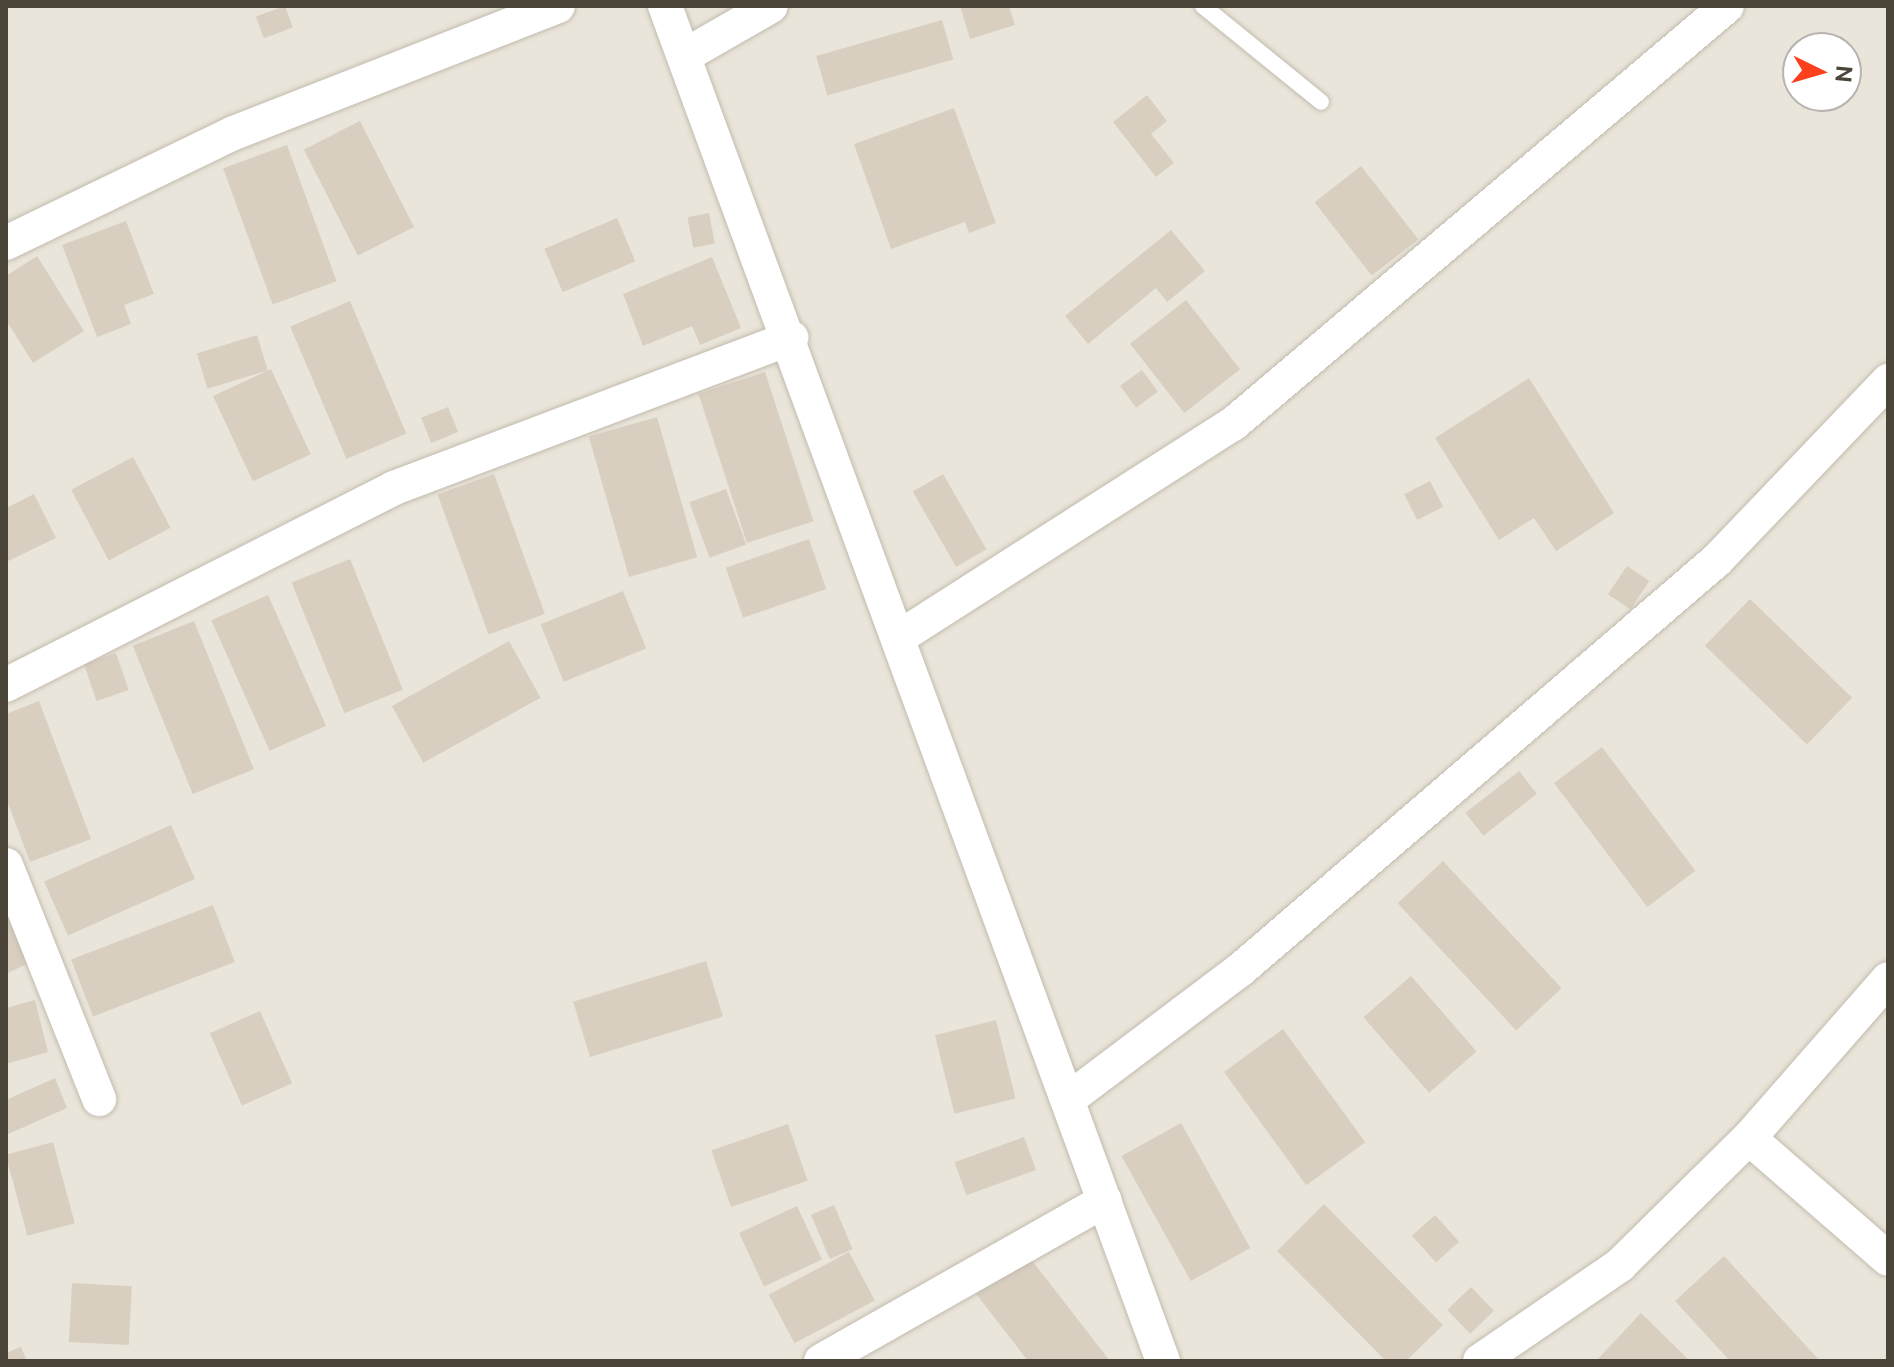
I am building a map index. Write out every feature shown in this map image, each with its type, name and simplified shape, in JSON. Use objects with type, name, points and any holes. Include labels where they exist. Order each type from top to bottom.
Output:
[{"type":"street","points":[[6,243],[234,133],[558,6]]},
{"type":"street","points":[[665,6],[792,338],[1163,1361]]},
{"type":"street","points":[[684,56],[771,6]]},
{"type":"street","points":[[901,636],[1233,424],[1727,6]]},
{"type":"street","points":[[6,685],[394,488],[792,338]]},
{"type":"street","points":[[1070,1098],[1240,970],[1717,560],[1888,381]]},
{"type":"street","points":[[6,865],[99,1099]]},
{"type":"street","points":[[1480,1361],[1620,1265],[1749,1138],[1888,979]]},
{"type":"street","points":[[1749,1138],[1888,1259]]},
{"type":"street","points":[[821,1361],[1105,1200]]},
{"type":"lane","points":[[1203,6],[1321,102]]},
{"type":"shaded area","points":[[6,6],[1888,6],[1888,1361],[6,1361]]},
{"type":"building","points":[[285,6],[293,28],[264,38],[256,17]]},
{"type":"building","points":[[960,6],[1009,6],[1015,25],[970,39]]},
{"type":"building","points":[[942,20],[953,59],[827,96],[816,56]]},
{"type":"building","points":[[1147,95],[1167,121],[1151,134],[1174,163],[1156,177],[1113,122]]},
{"type":"building","points":[[954,108],[996,223],[969,233],[965,222],[891,249],[854,144]]},
{"type":"building","points":[[360,121],[414,227],[358,256],[304,150]]},
{"type":"building","points":[[287,145],[337,281],[273,305],[223,168]]},
{"type":"building","points":[[1361,166],[1418,239],[1372,276],[1315,202]]},
{"type":"building","points":[[709,213],[715,243],[693,248],[687,217]]},
{"type":"building","points":[[617,218],[635,261],[563,292],[544,249]]},
{"type":"building","points":[[126,221],[154,294],[124,305],[131,324],[97,337],[62,245]]},
{"type":"building","points":[[1171,230],[1205,271],[1167,302],[1156,288],[1088,344],[1065,316]]},
{"type":"building","points":[[37,256],[84,331],[33,363],[6,320],[6,276]]},
{"type":"building","points":[[712,257],[741,328],[700,345],[692,326],[643,346],[623,294]]},
{"type":"building","points":[[1186,300],[1240,369],[1184,413],[1130,344]]},
{"type":"building","points":[[350,301],[406,434],[346,459],[290,326]]},
{"type":"building","points":[[257,335],[268,370],[208,389],[197,353]]},
{"type":"building","points":[[271,369],[311,454],[253,481],[213,396]]},
{"type":"building","points":[[1142,370],[1158,392],[1136,408],[1120,386]]},
{"type":"building","points":[[765,372],[814,521],[747,543],[698,394]]},
{"type":"building","points":[[1529,378],[1614,513],[1556,551],[1534,518],[1499,540],[1435,438]]},
{"type":"building","points":[[448,407],[458,432],[431,443],[421,418]]},
{"type":"building","points":[[657,417],[697,557],[629,577],[589,437]]},
{"type":"building","points":[[133,457],[171,528],[109,560],[71,490]]},
{"type":"building","points":[[494,474],[545,614],[489,635],[438,495]]},
{"type":"building","points":[[943,474],[986,549],[956,567],[913,492]]},
{"type":"building","points":[[1430,481],[1443,507],[1417,520],[1404,494]]},
{"type":"building","points":[[726,489],[746,544],[710,558],[689,502]]},
{"type":"building","points":[[34,494],[56,538],[6,562],[6,508]]},
{"type":"building","points":[[809,539],[826,589],[743,618],[726,568]]},
{"type":"building","points":[[350,559],[403,690],[344,713],[292,583]]},
{"type":"building","points":[[1627,566],[1649,581],[1630,609],[1608,594]]},
{"type":"building","points":[[623,591],[646,648],[564,682],[540,624]]},
{"type":"building","points":[[268,595],[326,726],[270,751],[211,620]]},
{"type":"building","points":[[1750,599],[1852,698],[1807,744],[1705,646]]},
{"type":"building","points":[[194,621],[254,769],[193,794],[133,646]]},
{"type":"building","points":[[509,641],[541,698],[423,763],[392,706]]},
{"type":"building","points":[[116,653],[129,690],[97,701],[84,664]]},
{"type":"building","points":[[39,701],[91,839],[30,862],[6,798],[6,714]]},
{"type":"building","points":[[1602,747],[1695,871],[1647,907],[1554,783]]},
{"type":"building","points":[[1519,771],[1537,794],[1483,836],[1465,813]]},
{"type":"building","points":[[171,825],[195,879],[68,935],[44,882]]},
{"type":"building","points":[[1443,861],[1562,988],[1516,1031],[1398,903]]},
{"type":"building","points":[[6,905],[33,961],[6,974]]},
{"type":"building","points":[[213,905],[235,962],[93,1016],[71,959]]},
{"type":"building","points":[[706,961],[723,1016],[590,1057],[573,1002]]},
{"type":"building","points":[[1411,976],[1477,1051],[1429,1093],[1363,1017]]},
{"type":"building","points":[[35,1000],[48,1052],[6,1064],[6,1008]]},
{"type":"building","points":[[260,1011],[292,1083],[242,1106],[210,1033]]},
{"type":"building","points":[[996,1020],[1016,1099],[954,1114],[935,1035]]},
{"type":"building","points":[[1283,1029],[1365,1142],[1306,1185],[1224,1072]]},
{"type":"building","points":[[55,1078],[67,1108],[6,1135],[6,1100]]},
{"type":"building","points":[[1181,1123],[1250,1248],[1191,1281],[1122,1156]]},
{"type":"building","points":[[788,1124],[808,1181],[731,1207],[711,1150]]},
{"type":"building","points":[[1024,1137],[1036,1170],[966,1195],[954,1162]]},
{"type":"building","points":[[53,1142],[75,1223],[27,1236],[6,1155]]},
{"type":"building","points":[[1324,1204],[1443,1325],[1406,1361],[1386,1361],[1277,1251]]},
{"type":"building","points":[[834,1205],[853,1249],[830,1259],[811,1215]]},
{"type":"building","points":[[797,1206],[822,1259],[764,1287],[739,1233]]},
{"type":"building","points":[[1435,1215],[1459,1242],[1436,1262],[1412,1236]]},
{"type":"building","points":[[849,1252],[875,1301],[794,1343],[769,1295]]},
{"type":"building","points":[[1027,1254],[1110,1361],[1028,1361],[976,1294]]},
{"type":"building","points":[[1724,1256],[1820,1361],[1730,1361],[1675,1301]]},
{"type":"building","points":[[72,1283],[132,1286],[129,1345],[69,1342]]},
{"type":"building","points":[[1471,1287],[1494,1311],[1470,1334],[1447,1310]]},
{"type":"building","points":[[1641,1313],[1690,1361],[1596,1361]]},
{"type":"building","points":[[21,1347],[27,1361],[6,1361],[6,1353]]}]
